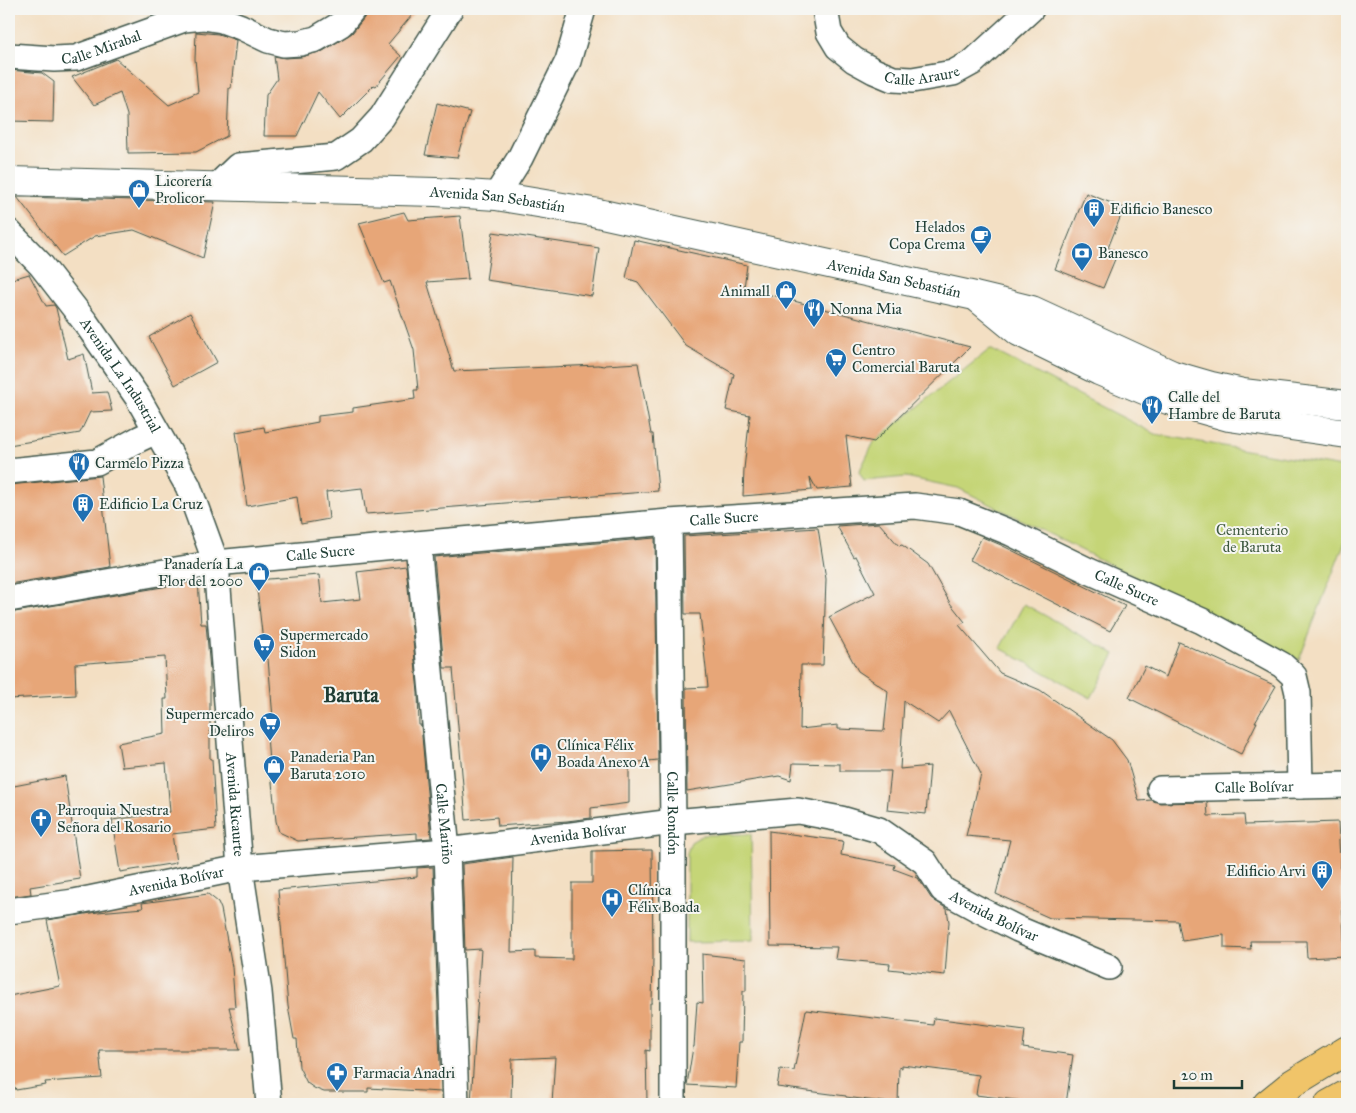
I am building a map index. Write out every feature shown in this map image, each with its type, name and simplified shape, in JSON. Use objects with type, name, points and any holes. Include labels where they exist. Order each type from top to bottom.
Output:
[{"type":"main road","points":[[1267,1104],[1293,1083],[1347,1050]]},
{"type":"main road","points":[[1329,1104],[1347,1094]]},
{"type":"street","name":"Calle Mirabal","points":[[9,56],[54,59],[76,58],[184,19],[203,17],[222,20],[268,40],[284,44],[300,43],[316,39],[341,24],[353,9]]},
{"type":"street","points":[[216,187],[238,166],[336,157],[361,140],[382,117],[450,9]]},
{"type":"street","points":[[496,196],[520,158],[568,61],[584,9]]},
{"type":"street","name":"Calle Araure","points":[[825,9],[829,32],[838,47],[854,60],[874,71],[893,79],[912,80],[953,73],[973,62],[1032,9]]},
{"type":"street","name":"Avenida San Sebastián","points":[[9,182],[80,182],[436,192],[496,196],[593,212],[1032,310],[1173,375],[1211,386],[1244,394],[1347,405]]},
{"type":"street","name":"Avenida La Industrial","points":[[9,232],[41,265],[86,323],[138,398],[188,486],[216,564]]},
{"type":"street","name":"Avenida San Sebastián","points":[[976,296],[1020,332],[1099,370],[1168,400],[1229,417],[1347,434]]},
{"type":"street","points":[[9,471],[97,462],[156,431]]},
{"type":"street","name":"Calle Sucre","points":[[9,599],[216,564],[418,544],[669,522],[915,506],[959,512],[1011,533],[1089,571],[1202,621],[1282,665],[1294,676],[1298,693],[1300,786]]},
{"type":"street","name":"Calle Rondón","points":[[669,522],[673,822],[673,1104]]},
{"type":"street","name":"Calle Mariño","points":[[418,544],[447,851],[456,1104]]},
{"type":"street","name":"Avenida Ricaurte","points":[[216,564],[240,868],[259,992],[269,1104]]},
{"type":"street","name":"Calle Bolívar","points":[[1160,789],[1347,785]]},
{"type":"street","name":"Avenida Bolívar","points":[[9,911],[74,902],[240,868],[447,851],[673,822],[798,810],[841,819],[879,830],[925,862],[943,890],[1018,929],[1108,967]]},
{"type":"green space","name":"Cementerio de Baruta","points":[[990,349],[1155,434],[1347,468],[1347,536],[1299,660],[958,488],[906,477],[864,481],[859,472],[874,442]]},
{"type":"green space","points":[[1024,604],[1115,654],[1091,698],[1000,648]]},
{"type":"green space","points":[[751,834],[753,941],[687,942],[687,853],[691,842],[703,835]]},
{"type":"building","points":[[367,9],[377,15],[382,9],[417,9],[388,44],[401,56],[376,86],[374,85],[340,119],[318,92],[297,136],[264,136],[266,95],[277,79],[274,56],[285,58],[301,57],[323,51],[352,33],[364,18]]},
{"type":"building","points":[[196,32],[218,34],[236,40],[231,88],[229,88],[227,136],[196,152],[128,153],[127,115],[120,93],[94,105],[72,77],[116,59],[169,105],[198,92],[195,59]]},
{"type":"building","points":[[9,70],[42,73],[54,82],[53,122],[9,121]]},
{"type":"building","points":[[437,103],[470,112],[457,158],[425,155]]},
{"type":"building","name":"Edificio Banesco","points":[[1086,193],[1124,208],[1108,248],[1118,252],[1103,288],[1055,269]]},
{"type":"building","points":[[17,197],[215,202],[203,258],[134,230],[95,236],[63,256]]},
{"type":"building","points":[[404,212],[408,220],[460,216],[468,279],[427,282],[454,371],[605,366],[638,363],[651,434],[653,434],[658,491],[366,514],[362,488],[326,492],[329,519],[301,524],[297,497],[247,506],[236,432],[264,427],[265,432],[318,422],[318,416],[353,412],[353,408],[415,399],[414,390],[418,390],[414,350],[390,281],[384,283],[359,223]]},
{"type":"building","points":[[493,232],[599,248],[592,296],[486,280]]},
{"type":"building","points":[[634,240],[747,265],[744,288],[970,347],[874,442],[846,436],[852,487],[817,490],[810,477],[812,490],[743,496],[750,415],[726,410],[734,374],[686,346],[638,282],[626,278]]},
{"type":"building","points":[[29,274],[46,306],[54,305],[56,308],[68,359],[84,354],[92,393],[107,392],[112,411],[90,412],[80,433],[9,445],[9,280]]},
{"type":"building","points":[[190,313],[217,362],[175,385],[149,337]]},
{"type":"building","points":[[100,476],[110,567],[9,584],[9,485]]},
{"type":"building","points":[[879,523],[899,546],[902,545],[928,564],[950,603],[965,622],[959,625],[1000,673],[1040,690],[1112,740],[1127,760],[1139,801],[1152,800],[1160,803],[1207,802],[1208,816],[1244,815],[1245,825],[1338,822],[1345,956],[1307,958],[1306,941],[1250,941],[1251,949],[1224,948],[1224,935],[1182,941],[1178,921],[1050,918],[996,894],[1010,840],[966,836],[981,774],[949,711],[938,723],[904,701],[900,769],[930,766],[926,814],[887,810],[891,771],[840,771],[840,764],[793,763],[791,780],[779,776],[687,791],[686,688],[708,687],[700,614],[685,614],[684,536],[818,528],[826,579],[823,665],[801,665],[800,729],[838,725],[838,729],[884,731],[888,691],[858,671],[829,617],[875,593],[856,556],[854,557],[837,526]]},
{"type":"building","points":[[982,537],[1125,606],[1110,631],[970,560]]},
{"type":"building","points":[[655,538],[658,760],[629,763],[629,803],[591,808],[591,818],[498,826],[497,817],[466,820],[453,668],[444,668],[434,557]]},
{"type":"building","points":[[406,566],[418,693],[419,725],[421,725],[431,838],[417,839],[417,833],[298,841],[279,832],[276,821],[266,719],[273,718],[268,659],[265,659],[256,580],[319,575],[322,603],[361,599],[357,572]]},
{"type":"building","points":[[198,581],[201,624],[206,624],[210,670],[210,759],[212,759],[216,829],[172,834],[176,863],[120,872],[112,820],[170,812],[166,763],[122,767],[118,743],[165,734],[164,699],[167,699],[165,657],[75,664],[76,695],[9,699],[9,613]]},
{"type":"building","points":[[1179,642],[1276,686],[1255,722],[1257,722],[1241,754],[1129,698],[1145,666],[1166,677]]},
{"type":"building","name":"Parroquia Nuestra Señora del Rosario","points":[[65,776],[80,879],[30,887],[31,894],[9,897],[9,787]]},
{"type":"building","points":[[769,831],[843,841],[841,855],[895,865],[894,869],[918,878],[931,898],[947,909],[949,922],[945,975],[889,969],[890,964],[835,959],[837,947],[770,946]]},
{"type":"building","points":[[652,850],[653,958],[652,1003],[650,1003],[650,1051],[646,1050],[647,1102],[606,1103],[606,1101],[552,1104],[555,1057],[512,1059],[511,1102],[471,1102],[481,949],[465,950],[462,864],[513,857],[511,952],[535,951],[535,958],[572,959],[572,883],[592,883],[592,851]]},
{"type":"building","points":[[433,867],[441,1092],[368,1088],[368,1092],[324,1092],[314,1088],[307,1083],[299,1067],[297,1039],[294,1039],[288,1006],[278,890],[417,877],[417,868]]},
{"type":"building","points":[[208,894],[218,902],[221,909],[232,967],[235,1007],[229,1007],[240,1050],[99,1050],[102,1078],[45,1082],[46,1085],[16,1090],[15,1087],[9,1088],[9,996],[60,986],[47,920],[98,912],[143,908],[142,903]]},
{"type":"building","points":[[702,954],[746,959],[746,991],[743,991],[742,1042],[739,1042],[736,1088],[687,1085],[694,1047],[697,1002],[703,1003]]},
{"type":"building","points":[[806,1010],[933,1025],[934,1018],[1025,1030],[1023,1048],[1073,1055],[1066,1104],[1047,1104],[976,1095],[979,1075],[902,1065],[902,1068],[899,1067],[898,1104],[777,1087],[780,1069],[794,1071]]},
{"type":"place","name":"Licorería Prolicor","points":[[139,209]]},
{"type":"place","name":"Edificio Banesco","points":[[1094,228]]},
{"type":"place","name":"Helados Copa Crema","points":[[981,255]]},
{"type":"place","name":"Banesco","points":[[1082,272]]},
{"type":"place","name":"Animall","points":[[786,310]]},
{"type":"place","name":"Nonna Mia","points":[[814,328]]},
{"type":"place","name":"Centro Comercial Baruta","points":[[836,378]]},
{"type":"place","name":"Calle del Hambre de Baruta","points":[[1152,425]]},
{"type":"place","name":"Carmelo Pizza","points":[[79,482]]},
{"type":"place","name":"Edificio La Cruz","points":[[83,523]]},
{"type":"place","name":"Panadería La Flor del 2000","points":[[259,592]]},
{"type":"place","name":"Supermercado Sidon","points":[[264,663]]},
{"type":"place","name":"Supermercado Deliros","points":[[270,742]]},
{"type":"place","name":"Clínica Félix Boada Anexo A","points":[[541,773]]},
{"type":"place","name":"Panaderia Pan Baruta 2010","points":[[274,785]]},
{"type":"place","name":"Parroquia Nuestra Señora del Rosario","points":[[41,838]]},
{"type":"place","name":"Edificio Arvi","points":[[1322,890]]},
{"type":"place","name":"Clínica Félix Boada","points":[[612,918]]},
{"type":"place","name":"Farmacia Anadri","points":[[337,1092]]},
{"type":"district","name":"Baruta","points":[[351,695]]}]
